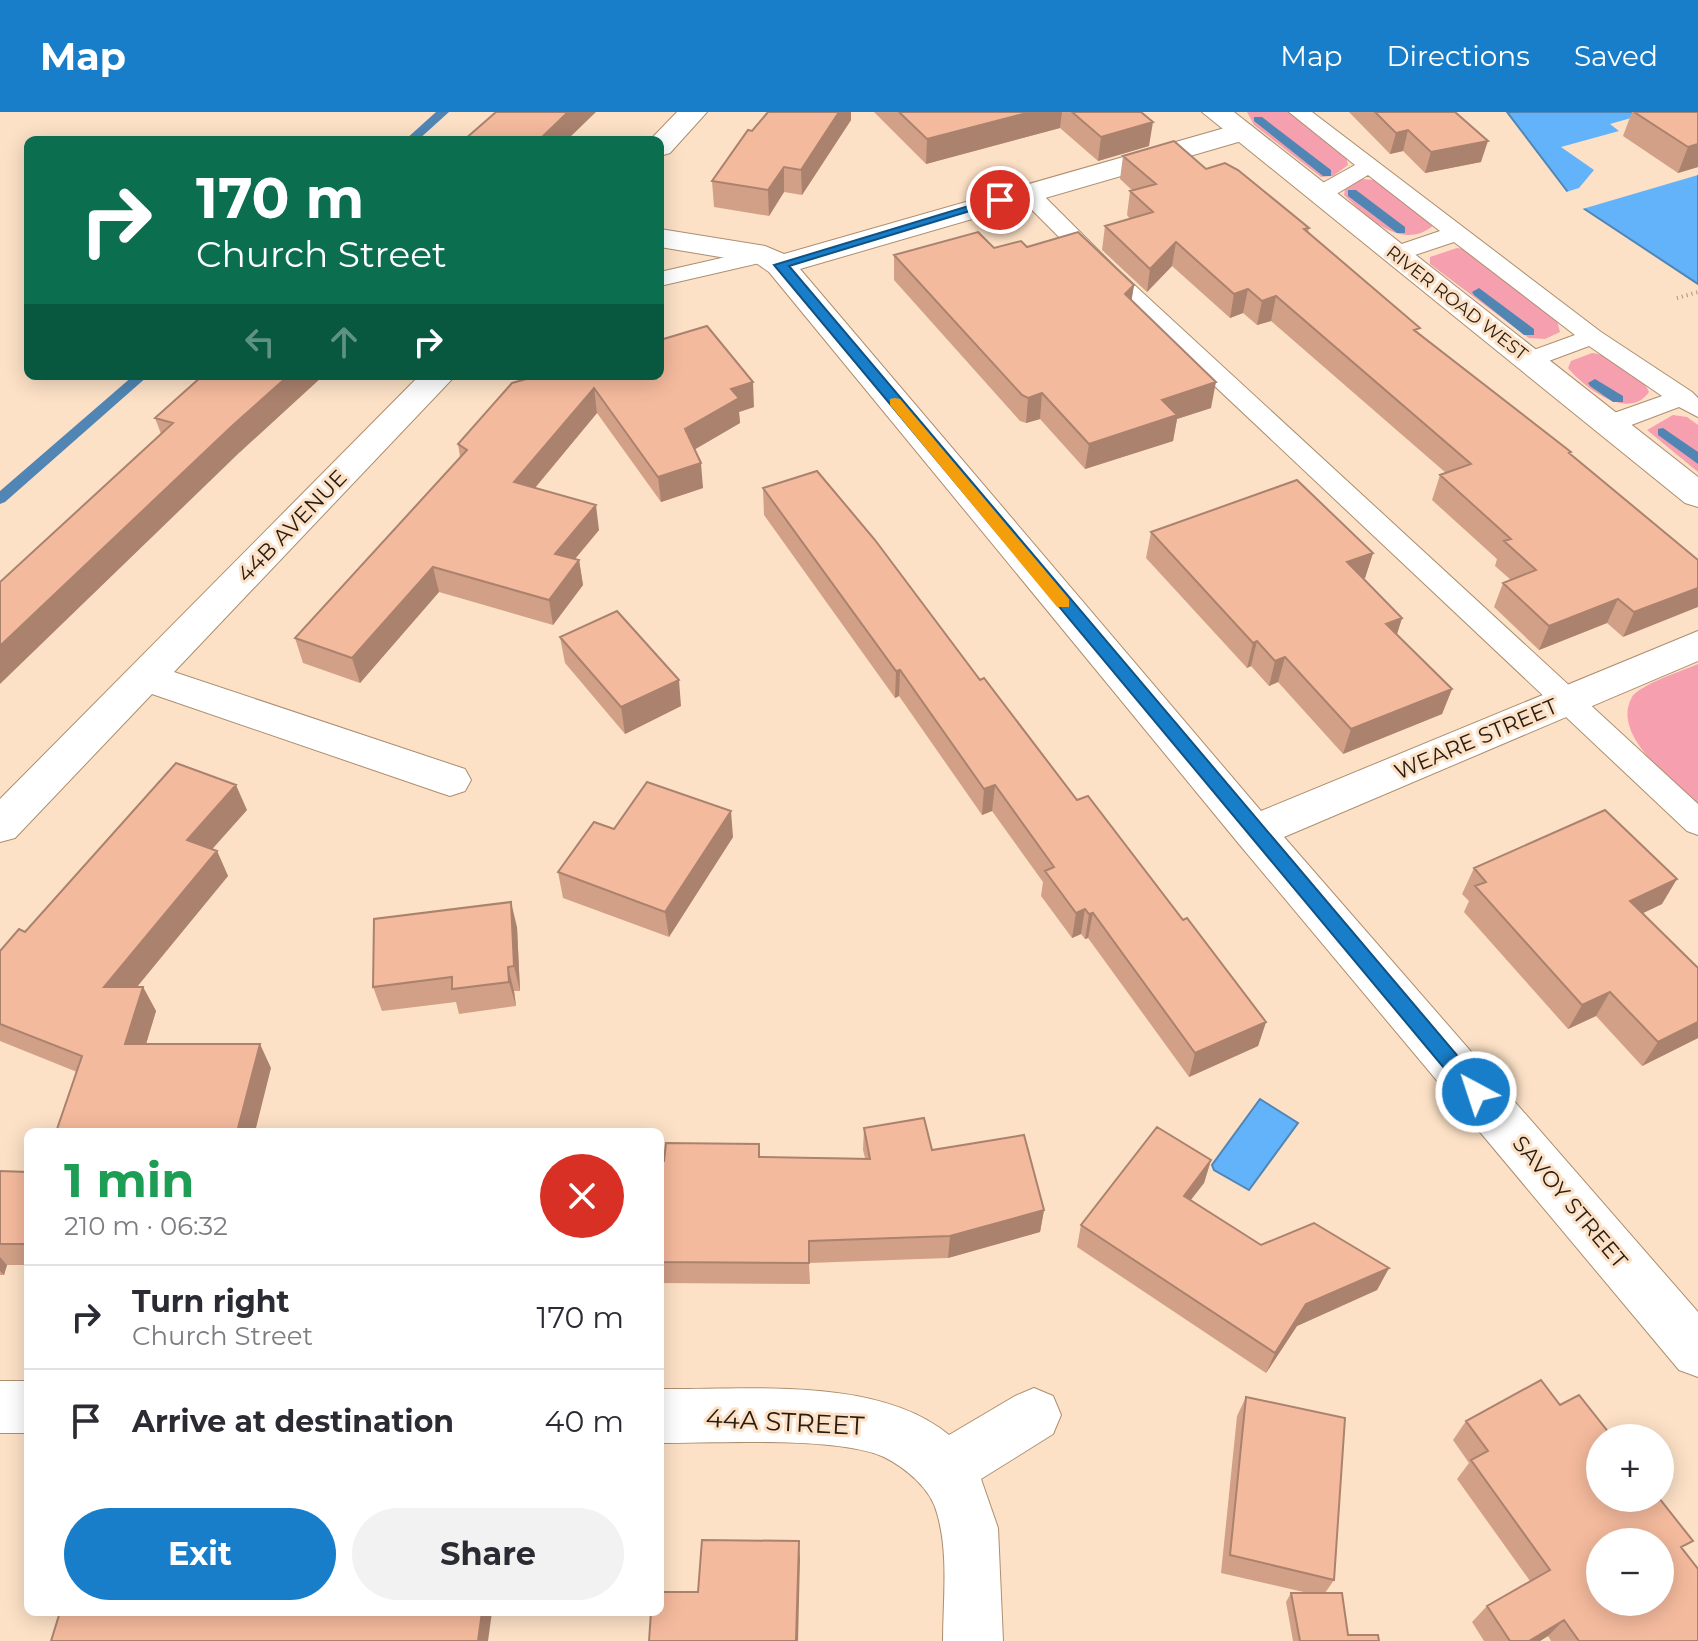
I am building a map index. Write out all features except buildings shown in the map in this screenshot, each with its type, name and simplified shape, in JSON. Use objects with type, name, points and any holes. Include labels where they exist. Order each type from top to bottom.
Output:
[{"type":"street","points":[[664,143],[693,112]]},
{"type":"street","points":[[664,239],[772,260],[1027,192],[1229,122]]},
{"type":"street","name":"RIVER ROAD WEST","points":[[1229,122],[1698,495]]},
{"type":"street","name":"SAVOY STREET","points":[[772,260],[1698,1352]]},
{"type":"street","name":"44B AVENUE","points":[[0,826],[434,380]]},
{"type":"street","name":"WEARE STREET","points":[[1254,832],[1698,645]]},
{"type":"street","points":[[145,677],[450,780]]},
{"type":"street","points":[[0,1407],[24,1407]]},
{"type":"street","points":[[973,1641],[968,1530],[961,1497],[945,1469],[1034,1415]]},
{"type":"street","name":"44A STREET","points":[[664,1416],[822,1418],[861,1422],[892,1431],[920,1447],[945,1469]]},
{"type":"lane","points":[[1299,112],[1592,337],[1690,403]]},
{"type":"lane","points":[[1320,194],[1369,166]]},
{"type":"lane","points":[[1027,192],[1110,275],[1698,823]]},
{"type":"lane","points":[[1395,254],[1457,233]]},
{"type":"lane","points":[[664,278],[772,260]]},
{"type":"lane","points":[[1529,360],[1592,337]]},
{"type":"lane","points":[[1609,424],[1690,403]]},
{"type":"path","points":[[1677,298],[1698,292]]},
{"type":"shaded area","points":[[1247,112],[1289,112],[1346,156],[1348,165],[1333,176],[1321,177],[1254,125]]},
{"type":"shaded area","points":[[1361,179],[1374,180],[1434,225],[1410,235],[1386,229],[1344,195],[1345,189]]},
{"type":"shaded area","points":[[1457,248],[1465,249],[1557,321],[1560,332],[1545,339],[1529,338],[1430,264],[1430,257]]},
{"type":"shaded area","points":[[1592,353],[1625,366],[1640,378],[1649,392],[1630,404],[1618,403],[1595,392],[1568,368],[1571,361]]},
{"type":"shaded area","points":[[1673,415],[1687,417],[1698,425],[1698,472],[1647,430]]},
{"type":"shaded area","points":[[1698,664],[1698,804],[1661,770],[1637,742],[1628,712],[1636,692]]},
{"type":"water","points":[[1507,112],[1698,112],[1698,284],[1577,204]]},
{"type":"water","points":[[1260,1099],[1298,1123],[1249,1190],[1214,1170],[1212,1165]]},
{"type":"pier","points":[[1652,112],[1698,118],[1698,175],[1579,210],[1574,207],[1563,193],[1579,188],[1594,170],[1561,147],[1619,131],[1610,124]]},
{"type":"waterway","points":[[416,136],[443,112]]},
{"type":"waterway","points":[[1258,119],[1327,173]]},
{"type":"waterway","points":[[1352,193],[1401,230]]},
{"type":"waterway","points":[[1479,292],[1529,332]]},
{"type":"waterway","points":[[0,499],[136,380]]},
{"type":"waterway","points":[[1595,383],[1618,399]]},
{"type":"waterway","points":[[1663,432],[1698,459]]},
{"type":"slow traffic","points":[[895,402],[1063,603]]},
{"type":"route","points":[[1000,200],[780,265],[1254,832],[1476,1092]]}]
